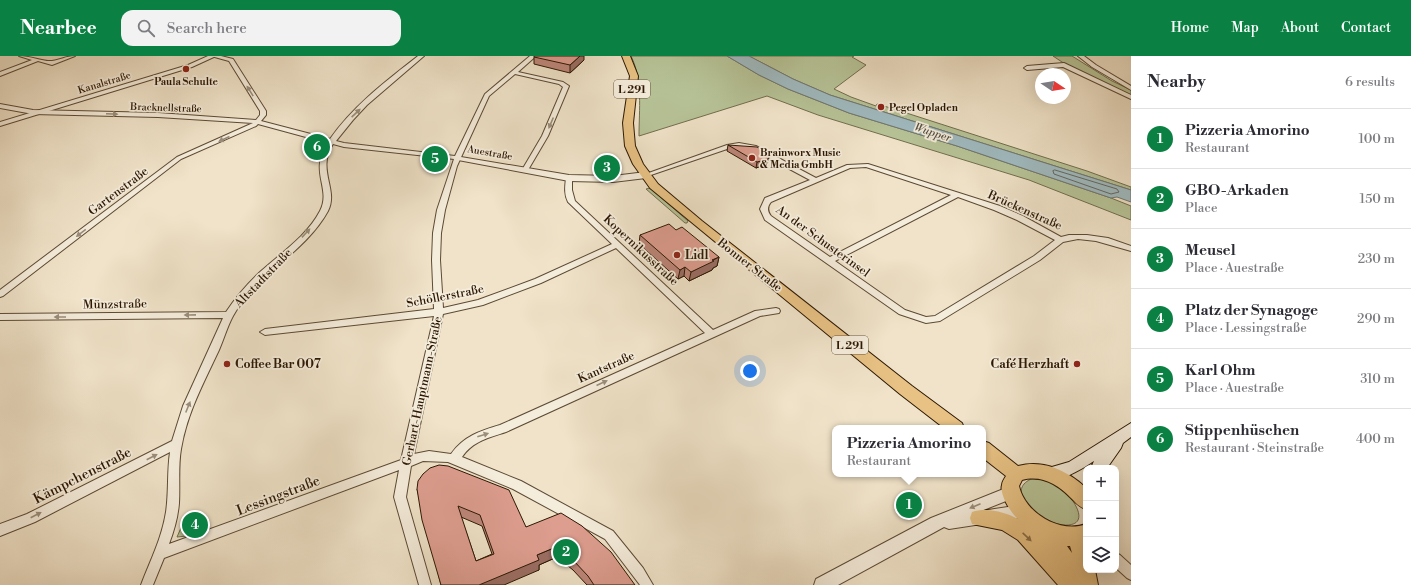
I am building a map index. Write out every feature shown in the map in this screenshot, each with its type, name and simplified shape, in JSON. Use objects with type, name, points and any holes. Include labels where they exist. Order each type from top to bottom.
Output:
[{"type":"main road","name":"Bonner Straße","points":[[626,56],[634,76],[628,123],[630,146],[638,164],[654,186],[906,390],[952,425]]},
{"type":"main road","points":[[1100,465],[1126,433]]},
{"type":"main road","points":[[1050,474],[1073,467],[1126,433]]},
{"type":"main road","points":[[986,450],[1016,474]]},
{"type":"main road","points":[[1016,474],[1034,470],[1050,474],[1064,480],[1075,488],[1083,497]]},
{"type":"main road","points":[[1016,474],[1010,486],[1015,503],[1022,512],[1031,520],[1047,530],[1063,536],[1081,535],[1088,585]]},
{"type":"main road","points":[[979,518],[1005,522],[1025,534],[1072,585]]},
{"type":"main road","points":[[1047,530],[1067,564],[1072,585]]},
{"type":"street","points":[[22,56],[37,60],[57,62],[72,56]]},
{"type":"street","points":[[214,56],[233,58],[264,110],[263,115],[258,121]]},
{"type":"street","name":"Kanalstraße","points":[[0,124],[190,66],[214,56]]},
{"type":"street","name":"Altstadtstraße","points":[[148,583],[172,513],[176,444],[188,406],[229,315],[244,295],[316,222],[324,210],[328,192],[322,168],[323,159],[331,143],[354,114],[421,56]]},
{"type":"street","name":"Gerhart-Hauptmann-Straße","points":[[424,585],[400,497],[439,312],[436,260],[437,233],[441,210],[454,166],[487,94],[533,56]]},
{"type":"street","points":[[1081,56],[1094,66],[1131,88]]},
{"type":"street","points":[[0,74],[37,60]]},
{"type":"street","points":[[1027,68],[1064,65],[1131,97]]},
{"type":"street","points":[[513,72],[565,84],[566,87],[545,136],[525,170]]},
{"type":"street","points":[[70,103],[77,109],[74,113]]},
{"type":"street","name":"Bracknellstraße","points":[[0,106],[33,112],[158,115],[258,121],[331,143]]},
{"type":"street","name":"Gartenstraße","points":[[0,294],[180,158],[245,130],[258,121]]},
{"type":"street","name":"Auestraße","points":[[331,143],[458,158],[568,178],[613,179],[646,175]]},
{"type":"street","points":[[646,175],[729,146],[739,145],[754,147],[815,180]]},
{"type":"street","name":"Brückenstraße","points":[[815,180],[849,166],[866,165],[997,208],[1020,218],[1060,240],[1068,237],[1104,240],[1131,249]]},
{"type":"street","name":"Kopernikusstraße","points":[[568,178],[567,189],[572,202],[712,334]]},
{"type":"street","name":"An der Schusterinsel","points":[[815,180],[768,200],[763,206],[764,212],[768,218],[902,312],[926,320],[937,319],[1037,258],[1060,240]]},
{"type":"street","points":[[829,261],[957,195]]},
{"type":"street","name":"Schöllerstraße","points":[[266,332],[439,312],[480,303],[538,281],[618,244]]},
{"type":"street","name":"Kantstraße","points":[[454,459],[462,447],[474,437],[502,429],[758,313],[776,311]]},
{"type":"street","name":"Münzstraße","points":[[0,317],[229,315]]},
{"type":"street","name":"Kämpchenstraße","points":[[0,530],[31,518],[176,444]]},
{"type":"street","name":"Lessingstraße","points":[[159,554],[406,463],[414,457],[444,457],[454,459],[517,485],[609,535],[639,572],[647,585]]},
{"type":"street","points":[[822,585],[936,523],[1011,492]]},
{"type":"street","points":[[936,523],[1022,512]]},
{"type":"street","points":[[1119,562],[1131,574]]},
{"type":"green space","points":[[631,56],[727,56],[759,75],[788,89],[849,113],[957,146],[1131,206],[1131,220],[1029,180],[818,115],[767,96],[639,136],[639,85],[635,65]]},
{"type":"green space","points":[[749,56],[854,56],[852,57],[866,65],[834,89],[876,106],[877,104],[894,109],[1087,171],[1131,187],[1131,190],[830,95],[793,79]]},
{"type":"green space","points":[[1053,56],[1072,56],[1112,81],[1131,90],[1131,95],[1065,64]]},
{"type":"green space","points":[[650,188],[688,221],[687,223],[685,223],[646,189]]},
{"type":"green space","points":[[1031,479],[1049,482],[1063,490],[1074,502],[1079,516],[1078,521],[1073,524],[1063,525],[1055,523],[1037,514],[1029,507],[1021,492],[1023,485]]},
{"type":"green space","points":[[188,519],[194,521],[199,526],[203,525],[210,527],[187,536],[177,537],[184,521]]},
{"type":"water","name":"Wupper","points":[[727,56],[749,56],[793,79],[830,95],[1131,190],[1131,202],[1117,197],[1111,198],[957,146],[849,113],[788,89],[759,75]]},
{"type":"building","points":[[534,56],[580,56],[570,65]]},
{"type":"building","points":[[728,145],[757,147],[770,155],[766,162],[757,162]]},
{"type":"building","name":"Lidl","points":[[669,224],[676,230],[682,227],[719,257],[691,272],[685,267],[680,270],[640,235]]},
{"type":"building","points":[[439,465],[448,466],[509,490],[526,527],[561,513],[582,526],[611,552],[635,585],[594,585],[573,560],[556,547],[537,555],[539,560],[479,585],[441,585],[422,520],[417,489],[418,481],[430,468]],"holes":[[[458,506],[480,515],[494,554],[476,561]]]},
{"type":"place","name":"Paula Schulte","points":[[186,69]]},
{"type":"place","name":"Pegel Opladen","points":[[881,107]]},
{"type":"place","name":"Stippenhüschen","points":[[317,147]]},
{"type":"place","name":"Brainworx Music & Media GmbH","points":[[752,158]]},
{"type":"place","name":"Karl Ohm","points":[[435,159]]},
{"type":"place","name":"Meusel","points":[[607,168]]},
{"type":"place","name":"Lidl","points":[[677,255]]},
{"type":"place","name":"Coffee Bar 007","points":[[227,364]]},
{"type":"place","name":"Café Herzhaft","points":[[1077,364]]},
{"type":"place","name":"Pizzeria Amorino","points":[[909,505]]},
{"type":"place","name":"Platz der Synagoge","points":[[195,525]]},
{"type":"place","name":"GBO-Arkaden","points":[[566,552]]}]
